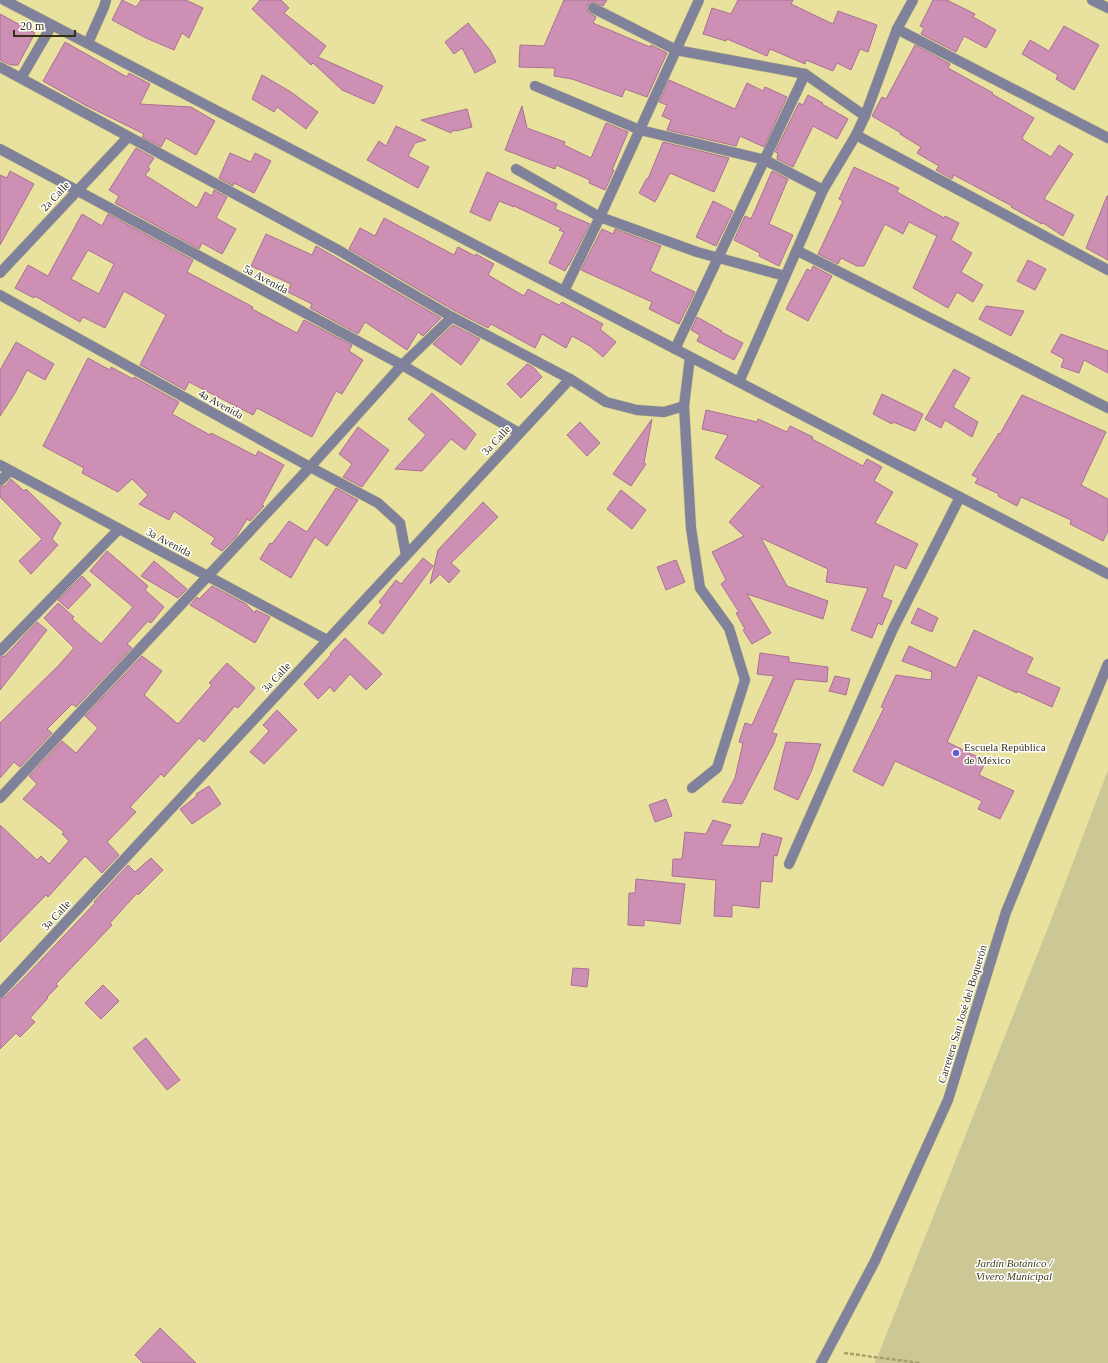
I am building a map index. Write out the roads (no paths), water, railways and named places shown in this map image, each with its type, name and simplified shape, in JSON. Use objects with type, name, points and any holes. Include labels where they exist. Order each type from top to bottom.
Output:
[{"type":"street","points":[[4,0],[1108,574]]},
{"type":"street","points":[[88,43],[106,0]]},
{"type":"street","points":[[564,291],[600,217],[699,0]]},
{"type":"street","points":[[739,382],[823,190],[856,135],[865,116],[897,28],[913,0]]},
{"type":"street","points":[[1092,0],[1108,8]]},
{"type":"street","points":[[592,8],[676,50],[805,74],[865,116]]},
{"type":"street","points":[[21,78],[52,25]]},
{"type":"street","points":[[897,28],[1108,138]]},
{"type":"street","points":[[0,67],[340,251],[452,317],[570,379],[606,402],[637,410],[664,412],[684,406]]},
{"type":"street","points":[[675,349],[805,74]]},
{"type":"street","points":[[535,86],[640,130],[765,160],[823,190]]},
{"type":"street","points":[[856,135],[1108,270]]},
{"type":"street","name":"2a Calle","points":[[0,273],[128,137]]},
{"type":"street","name":"5a Avenida","points":[[0,149],[402,365],[519,433]]},
{"type":"street","points":[[516,169],[600,217],[697,252],[785,276]]},
{"type":"street","points":[[798,250],[1108,408]]},
{"type":"street","name":"4a Avenida","points":[[0,295],[310,467],[378,503],[400,523],[406,554]]},
{"type":"street","points":[[0,798],[208,577],[402,365],[452,317]]},
{"type":"street","points":[[690,357],[684,406],[691,528],[700,588],[729,628],[744,680],[716,768],[692,788]]},
{"type":"street","name":"3a Calle","points":[[0,993],[570,379]]},
{"type":"street","name":"3a Avenida","points":[[0,465],[327,640]]},
{"type":"street","points":[[0,481],[10,471]]},
{"type":"street","points":[[789,864],[893,629],[960,497]]},
{"type":"street","points":[[0,651],[119,529]]},
{"type":"street","name":"Carretera San José del Boquerón","points":[[821,1363],[875,1261],[948,1100],[1006,912],[1108,664]]},
{"type":"place","name":"Escuela República de México","points":[[956,753]]},
{"type":"park label","name":"Jardín Botánico / Vivero Municipal","points":[[1014,1269]]}]
